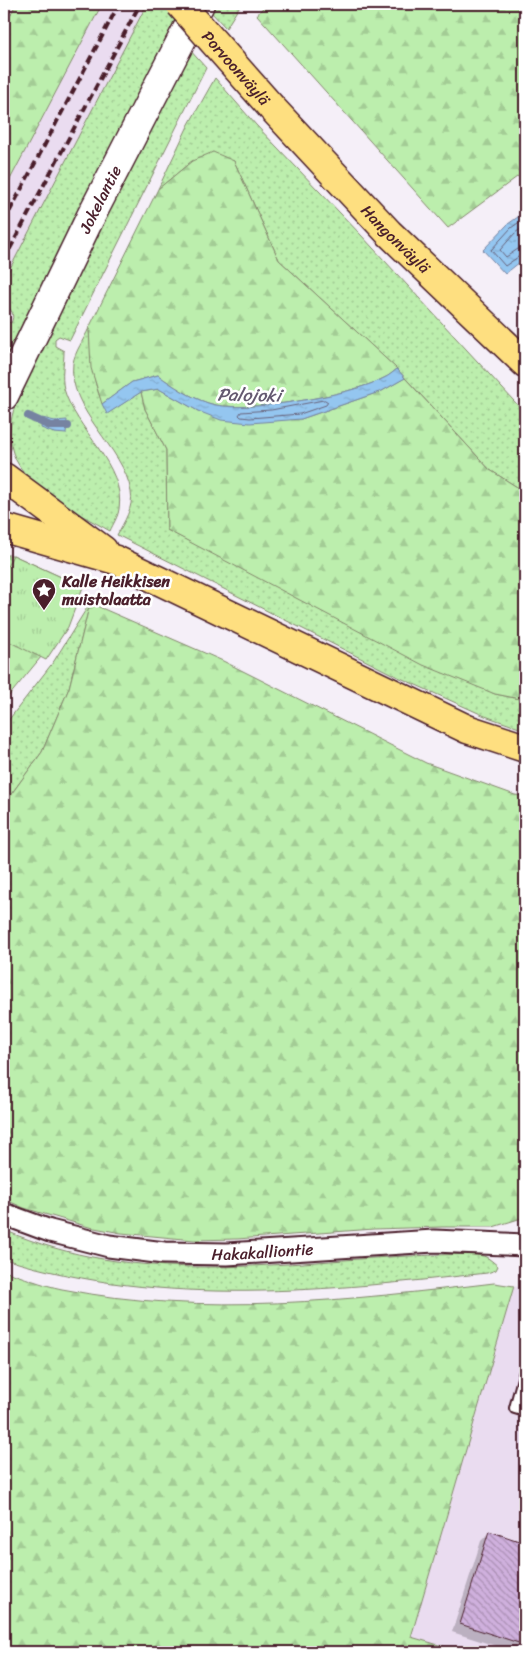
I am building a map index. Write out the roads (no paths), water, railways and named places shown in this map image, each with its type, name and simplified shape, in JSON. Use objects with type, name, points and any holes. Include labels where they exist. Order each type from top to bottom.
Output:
[{"type":"highway","name":"Porvoonväylä","points":[[180,4],[272,108]]},
{"type":"highway","name":"Hangonväylä","points":[[272,108],[389,233],[525,363]]},
{"type":"highway","points":[[4,477],[116,560]]},
{"type":"highway","points":[[4,528],[116,560],[467,729],[525,748]]},
{"type":"street","name":"Jokelantie","points":[[4,396],[90,218],[200,4]]},
{"type":"street","name":"Hakakalliontie","points":[[4,1214],[50,1231],[110,1246],[164,1254],[227,1254],[434,1241],[502,1243],[525,1246]]},
{"type":"lane","points":[[525,1371],[515,1408],[525,1411]]},
{"type":"water","points":[[525,212],[525,258],[505,274],[483,250],[508,224]]},
{"type":"water","points":[[397,369],[405,378],[382,391],[301,419],[250,423],[221,420],[198,411],[159,389],[141,392],[107,414],[102,404],[132,382],[158,375],[182,391],[208,403],[245,407],[323,397],[348,391],[384,378]]},
{"type":"water","points":[[42,418],[55,421],[67,420],[66,434],[54,433],[41,428]]},
{"type":"waterway","points":[[28,416],[50,426],[68,426]]},
{"type":"railway","points":[[4,222],[119,4]]},
{"type":"railway","points":[[4,260],[140,4]]},
{"type":"place","name":"Kalle Heikkisen muistolaatta","points":[[44,611]]},
{"type":"water label","name":"Palojoki","points":[[249,395]]}]
